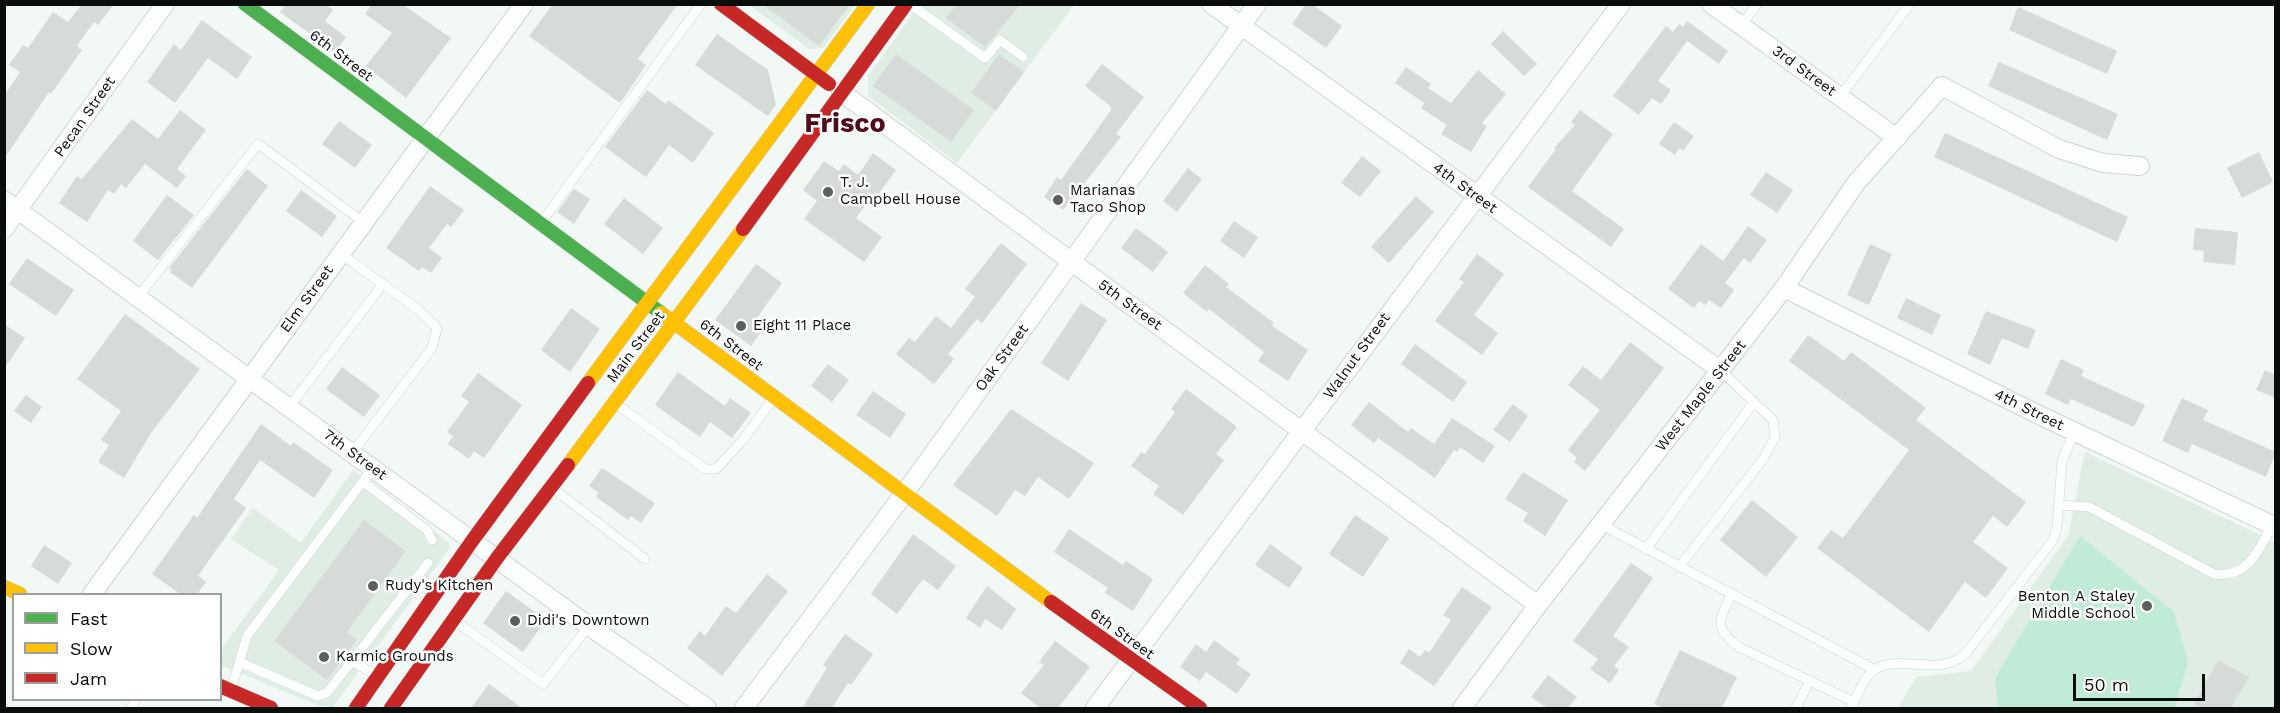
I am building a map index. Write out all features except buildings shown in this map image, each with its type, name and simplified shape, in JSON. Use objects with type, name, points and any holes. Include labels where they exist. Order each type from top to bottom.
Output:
[{"type":"main road","name":"6th Street","points":[[245,4],[424,140],[1129,660],[1200,708]]},
{"type":"main road","name":"5th Street","points":[[721,4],[841,92]]},
{"type":"main road","name":"Main Street","points":[[356,708],[378,676],[424,589],[472,541],[868,4]]},
{"type":"main road","name":"Main Street","points":[[391,708],[497,558],[674,324],[841,92],[908,4]]},
{"type":"main road","points":[[226,688],[271,708]]},
{"type":"street","name":"Pecan Street","points":[[4,229],[12,205],[165,4]]},
{"type":"street","name":"Elm Street","points":[[93,593],[524,4]]},
{"type":"street","name":"4th Street","points":[[1210,4],[1720,370]]},
{"type":"street","name":"Oak Street","points":[[744,708],[904,494],[1257,4]]},
{"type":"street","name":"Walnut Street","points":[[1095,708],[1621,4]]},
{"type":"street","name":"3rd Street","points":[[1711,4],[1897,138]]},
{"type":"street","name":"West Maple Street","points":[[1462,708],[1538,605],[1784,288],[1856,183],[1942,86],[2059,149],[2103,163],[2140,166]]},
{"type":"street","name":"5th Street","points":[[841,92],[1538,605]]},
{"type":"street","name":"7th Street","points":[[12,205],[352,453],[368,475],[497,558],[589,626],[707,708]]},
{"type":"street","name":"4th Street","points":[[1784,288],[2074,432],[2274,523]]},
{"type":"lane","points":[[539,224],[701,4]]},
{"type":"lane","points":[[908,4],[985,58],[1000,39],[1023,57]]},
{"type":"lane","points":[[1741,26],[1757,4]]},
{"type":"lane","points":[[1840,97],[1910,4]]},
{"type":"lane","points":[[138,297],[258,144],[363,222]]},
{"type":"lane","points":[[341,254],[420,311],[437,328],[432,348],[352,453]]},
{"type":"lane","points":[[289,407],[382,284]]},
{"type":"lane","points":[[1679,567],[1773,444],[1775,437],[1773,420],[1720,370]]},
{"type":"lane","points":[[615,403],[705,469],[716,469],[743,440],[774,398]]},
{"type":"lane","points":[[1646,549],[1754,402]]},
{"type":"lane","points":[[1732,594],[1720,618],[1721,629],[1727,638],[1739,647],[1810,680],[1853,705],[1866,680],[1875,670],[1894,664],[1946,666],[1961,659],[2053,540],[2064,453],[2074,432]]},
{"type":"lane","points":[[226,688],[239,662],[248,636],[368,475],[427,530],[432,540]]},
{"type":"lane","points":[[551,487],[645,559]]},
{"type":"lane","points":[[2058,505],[2089,507],[2214,574],[2221,575],[2234,572],[2253,561],[2274,523]]},
{"type":"lane","points":[[1602,525],[1875,670]]},
{"type":"lane","points":[[239,662],[318,696],[327,693],[353,662],[424,589],[428,563]]},
{"type":"lane","points":[[453,620],[543,684],[589,626]]},
{"type":"lane","points":[[353,662],[378,676]]},
{"type":"lane","points":[[1796,708],[1810,680]]},
{"type":"shaded area","points":[[749,5],[855,5],[823,48],[809,49]]},
{"type":"shaded area","points":[[919,5],[1074,5],[957,163],[868,96],[868,76]]},
{"type":"shaded area","name":"Benton A Staley Middle School","points":[[2085,452],[2275,542],[2275,708],[1898,708],[1916,677],[1971,671],[2068,536]]},
{"type":"shaded area","points":[[353,470],[448,542],[450,548],[332,708],[317,705],[222,665],[223,647],[279,570],[231,539],[253,508],[301,543]]},
{"type":"green space","points":[[2080,536],[2174,612],[2188,662],[2174,708],[1998,707],[1995,678]]},
{"type":"traffic: fast","points":[[245,4],[661,313]]},
{"type":"traffic: slow","points":[[588,383],[868,4]]},
{"type":"traffic: slow","points":[[568,465],[743,229]]},
{"type":"traffic: slow","points":[[661,313],[1051,602]]},
{"type":"traffic: slow","points":[[4,587],[18,593]]},
{"type":"traffic: jam","points":[[721,4],[829,84]]},
{"type":"traffic: jam","points":[[743,229],[906,4]]},
{"type":"traffic: jam","points":[[356,708],[472,541],[588,383]]},
{"type":"traffic: jam","points":[[391,708],[497,558],[568,465]]},
{"type":"traffic: jam","points":[[1051,602],[1200,708]]},
{"type":"traffic: jam","points":[[222,687],[271,708]]},
{"type":"place","name":"T. J. Campbell House","points":[[828,192]]},
{"type":"place","name":"Marianas Taco Shop","points":[[1058,200]]},
{"type":"place","name":"Eight 11 Place","points":[[741,326]]},
{"type":"place","name":"Rudy's Kitchen","points":[[373,586]]},
{"type":"place","name":"Benton A Staley Middle School","points":[[2147,606]]},
{"type":"place","name":"Didi's Downtown","points":[[515,621]]},
{"type":"place","name":"Karmic Grounds","points":[[324,657]]},
{"type":"district","name":"Frisco","points":[[845,124]]}]
